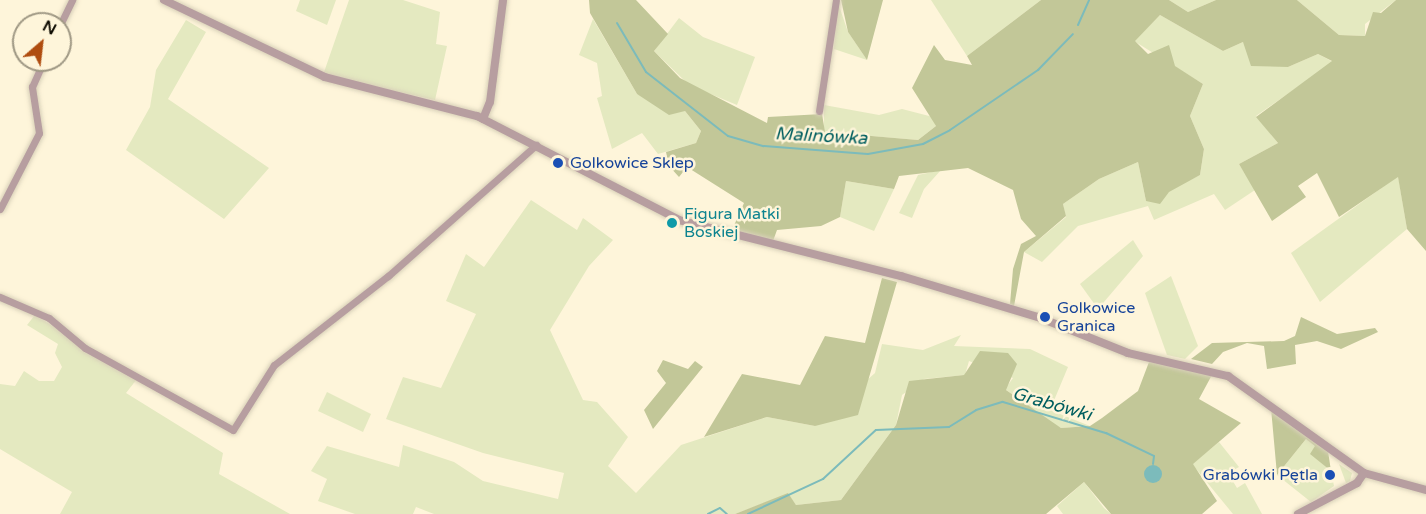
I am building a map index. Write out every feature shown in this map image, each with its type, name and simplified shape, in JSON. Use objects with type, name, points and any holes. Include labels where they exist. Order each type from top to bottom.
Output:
[{"type":"street","points":[[164,0],[325,77],[483,119],[679,220],[901,276],[1038,317],[1128,353],[1228,376],[1364,473],[1426,490]]},
{"type":"street","points":[[483,119],[490,102],[503,0]]},
{"type":"street","points":[[819,111],[836,0]]},
{"type":"street","points":[[0,209],[39,133],[32,87],[39,72]]},
{"type":"street","points":[[0,297],[49,318],[85,348],[233,430],[274,365],[403,264],[536,145]]},
{"type":"street","points":[[1298,514],[1357,483],[1364,473]]},
{"type":"green space","points":[[300,0],[336,0],[327,25],[296,11]]},
{"type":"green space","points":[[349,0],[403,0],[440,12],[436,44],[447,46],[435,100],[323,75]]},
{"type":"green space","points":[[589,0],[636,0],[668,34],[654,51],[680,78],[767,123],[768,117],[822,114],[825,132],[918,140],[936,126],[912,88],[934,45],[945,60],[972,65],[967,56],[1041,0],[1169,0],[1188,12],[1216,0],[1297,0],[1339,35],[1365,36],[1373,12],[1381,13],[1396,0],[1426,0],[1426,251],[1407,229],[1398,177],[1339,217],[1317,173],[1298,186],[1306,197],[1272,221],[1239,164],[1278,143],[1256,117],[1332,61],[1318,54],[1288,67],[1251,66],[1243,42],[1223,51],[1160,15],[1135,41],[1148,54],[1169,45],[1175,66],[1203,84],[1190,116],[1204,149],[1200,175],[1169,192],[1160,204],[1146,201],[1138,162],[1099,179],[1063,204],[1066,216],[1024,252],[1014,306],[1010,304],[1013,269],[1021,244],[1036,236],[1021,219],[1013,190],[968,168],[899,176],[894,189],[846,181],[840,217],[821,226],[777,230],[773,241],[732,230],[744,203],[687,167],[679,177],[669,166],[666,152],[696,143],[701,131],[685,111],[669,115],[637,94],[590,13]]},
{"type":"green space","points":[[837,0],[848,32],[867,60],[834,49]]},
{"type":"green space","points":[[841,0],[883,0],[867,60],[848,32]]},
{"type":"green space","points":[[931,0],[1041,0],[967,56]]},
{"type":"green space","points":[[1169,0],[1216,0],[1188,12]]},
{"type":"green space","points":[[1297,0],[1396,0],[1365,24],[1365,36],[1339,35]]},
{"type":"green space","points":[[1160,15],[1223,51],[1243,42],[1288,67],[1318,54],[1333,62],[1256,116],[1278,143],[1239,164],[1255,190],[1225,210],[1214,194],[1154,220],[1148,206],[1078,226],[1042,262],[1024,252],[1066,217],[1063,204],[1099,179],[1138,162],[1146,201],[1200,175],[1204,149],[1190,116],[1203,84],[1134,41]]},
{"type":"green space","points":[[679,18],[703,37],[755,57],[737,105],[689,85],[654,51]]},
{"type":"green space","points":[[593,19],[637,94],[685,111],[701,131],[696,143],[658,154],[642,133],[612,149],[597,98],[602,96],[597,63],[579,55]]},
{"type":"green space","points":[[186,20],[206,32],[168,99],[269,168],[224,219],[126,150],[150,107],[156,70]]},
{"type":"green space","points":[[824,105],[879,115],[902,109],[933,117],[936,126],[918,140],[824,132]]},
{"type":"green space","points":[[941,170],[924,189],[912,218],[899,213],[918,175]]},
{"type":"green space","points":[[1398,176],[1407,229],[1320,302],[1291,253]]},
{"type":"green space","points":[[846,181],[894,189],[874,231],[840,217]]},
{"type":"green space","points":[[531,200],[577,230],[583,218],[613,240],[589,266],[550,330],[583,400],[597,402],[628,437],[608,466],[636,493],[681,445],[767,417],[815,426],[875,373],[882,344],[923,350],[961,335],[954,346],[1030,349],[1068,367],[1050,410],[1090,426],[1061,428],[1049,422],[1005,389],[1013,378],[969,361],[965,375],[924,379],[902,395],[896,425],[841,500],[796,505],[788,494],[735,514],[434,514],[416,507],[413,514],[355,514],[318,501],[327,479],[311,471],[327,446],[399,467],[403,445],[454,462],[483,481],[558,499],[564,473],[483,453],[386,419],[403,377],[441,388],[476,314],[446,301],[466,254],[484,267]]},
{"type":"green space","points":[[1133,240],[1143,256],[1098,309],[1080,284]]},
{"type":"green space","points":[[1171,276],[1198,346],[1185,359],[1167,355],[1145,293]]},
{"type":"green space","points":[[882,278],[897,282],[858,415],[815,426],[767,417],[704,437],[742,374],[800,385],[825,336],[865,343]]},
{"type":"green space","points":[[35,315],[137,379],[126,393],[223,453],[219,474],[290,514],[60,514],[72,492],[0,449],[0,384],[15,386],[24,371],[39,381],[54,381],[62,367],[55,353],[58,344],[27,325]]},
{"type":"green space","points":[[1301,317],[1337,334],[1375,328],[1378,332],[1341,349],[1317,341],[1295,345],[1296,364],[1267,369],[1264,346],[1247,343],[1223,352],[1212,364],[1191,359],[1212,343],[1284,341],[1295,336]]},
{"type":"green space","points":[[980,351],[1008,353],[1017,364],[1006,390],[1061,428],[1090,426],[1138,391],[1149,362],[1213,373],[1199,399],[1241,423],[1193,464],[1217,501],[1202,514],[1111,514],[1084,482],[1046,514],[735,514],[788,493],[796,505],[841,500],[896,425],[909,381],[964,375]]},
{"type":"green space","points":[[663,360],[688,369],[695,361],[703,367],[653,429],[644,410],[666,383],[657,371]]},
{"type":"green space","points":[[327,392],[371,414],[363,432],[318,411]]},
{"type":"green space","points":[[1271,408],[1328,451],[1331,471],[1310,454],[1315,446],[1306,439],[1277,475]]},
{"type":"green space","points":[[1306,439],[1316,446],[1311,454],[1331,471],[1334,486],[1311,502],[1277,475]]},
{"type":"green space","points":[[1219,442],[1239,467],[1228,473],[1237,488],[1245,483],[1262,514],[1233,514],[1192,464]]},
{"type":"green space","points":[[1339,464],[1352,473],[1350,481],[1346,483]]},
{"type":"green space","points":[[1084,482],[1111,514],[1063,514],[1057,506]]},
{"type":"water","points":[[1153,465],[1159,468],[1162,474],[1159,480],[1153,483],[1147,480],[1144,474],[1147,468]]},
{"type":"waterway","name":"Malinówka","points":[[1078,25],[1089,0]]},
{"type":"waterway","name":"Malinówka","points":[[617,23],[646,72],[728,136],[764,146],[868,154],[923,144],[950,130],[1038,70],[1073,34]]},
{"type":"waterway","name":"Grabówki","points":[[748,514],[823,479],[876,430],[949,427],[976,410],[1003,402],[1106,433],[1154,456],[1153,464]]},
{"type":"waterway","name":"Grabówki","points":[[708,514],[720,508],[727,514]]},
{"type":"place","name":"Golkowice Sklep","points":[[558,163]]},
{"type":"place","name":"Figura Matki Boskiej","points":[[672,223]]},
{"type":"place","name":"Golkowice Granica","points":[[1045,317]]},
{"type":"place","name":"Grabówki Pętla","points":[[1330,475]]}]
